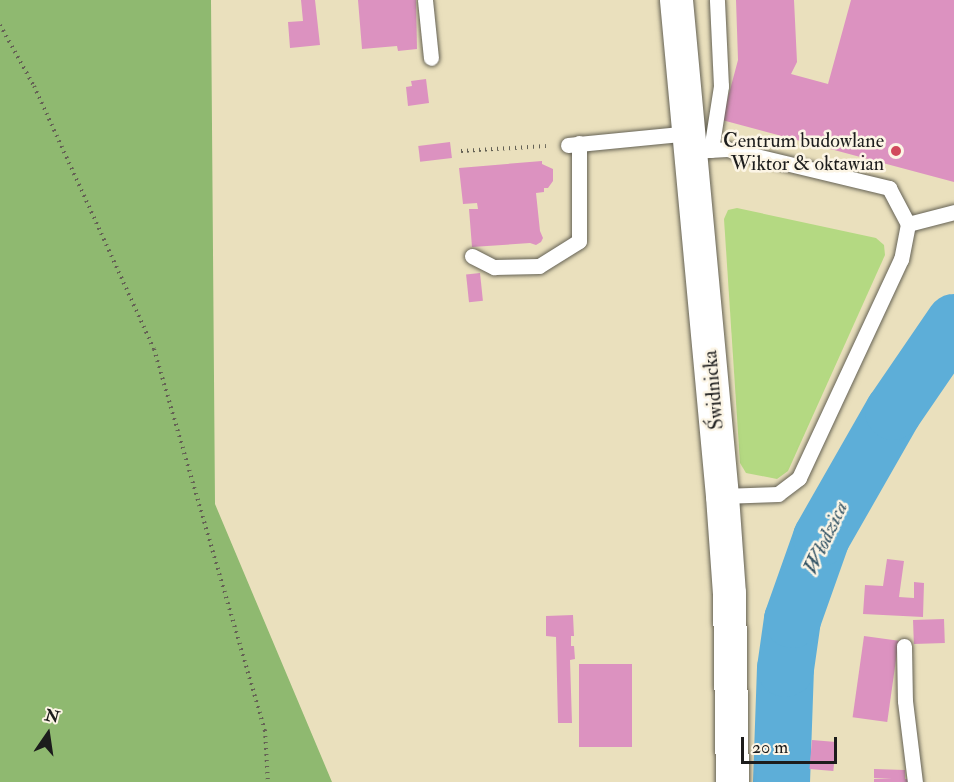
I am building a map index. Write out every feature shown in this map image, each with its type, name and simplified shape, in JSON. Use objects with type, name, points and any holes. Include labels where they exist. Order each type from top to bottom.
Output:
[{"type":"street","name":"Świdnicka","points":[[676,0],[697,145],[729,604],[732,782]]},
{"type":"lane","points":[[425,0],[431,58]]},
{"type":"lane","points":[[697,145],[721,86],[717,0]]},
{"type":"lane","points":[[472,256],[494,267],[539,266],[579,241],[573,144],[697,145],[727,149],[889,188],[908,224],[901,259],[799,478],[778,494],[722,495]]},
{"type":"lane","points":[[908,224],[954,212]]},
{"type":"lane","points":[[904,646],[905,701],[915,782]]},
{"type":"path","points":[[0,25],[34,86],[154,349],[265,730],[268,782]]},
{"type":"path","points":[[461,151],[573,144]]},
{"type":"green space","points":[[0,0],[211,0],[215,504],[332,782],[0,782]]},
{"type":"green space","points":[[737,208],[876,238],[884,245],[885,255],[788,471],[777,479],[746,473],[740,463],[724,219],[728,210]]},
{"type":"building","points":[[301,0],[315,0],[320,45],[290,48],[288,22],[303,21]]},
{"type":"building","points":[[358,0],[416,0],[417,49],[398,51],[397,46],[362,49]]},
{"type":"building","points":[[736,0],[794,0],[797,62],[791,74],[828,84],[851,0],[954,0],[954,182],[722,120],[738,60]]},
{"type":"building","points":[[426,79],[429,103],[408,106],[406,87],[412,86],[411,81]]},
{"type":"building","points":[[450,142],[452,158],[420,162],[418,146]]},
{"type":"building","points":[[542,161],[542,164],[553,169],[553,181],[548,188],[544,188],[544,192],[536,193],[540,231],[543,238],[541,242],[536,245],[530,243],[472,247],[469,209],[478,209],[477,203],[463,204],[459,168]]},
{"type":"building","points":[[480,273],[483,301],[469,302],[466,274]]},
{"type":"building","points":[[887,559],[904,561],[899,597],[914,598],[914,582],[924,583],[923,617],[863,614],[865,585],[883,586]]},
{"type":"building","points":[[573,615],[574,636],[571,636],[571,646],[574,646],[575,659],[570,660],[572,723],[558,723],[556,637],[546,636],[546,616]]},
{"type":"building","points":[[944,619],[945,643],[914,644],[913,620]]},
{"type":"building","points":[[864,636],[899,641],[887,722],[853,717]]},
{"type":"building","points":[[579,664],[632,664],[632,747],[579,747]]},
{"type":"building","points":[[812,740],[836,742],[833,771],[809,769]]},
{"type":"building","points":[[874,769],[905,770],[905,779],[908,779],[908,782],[874,782],[874,779],[892,779],[874,778]]},
{"type":"waterway","name":"Włodzica","points":[[781,782],[785,668],[792,619],[821,537],[893,411],[954,322]]},
{"type":"place","name":"Centrum budowlane Wiktor & oktawian","points":[[896,151]]}]
